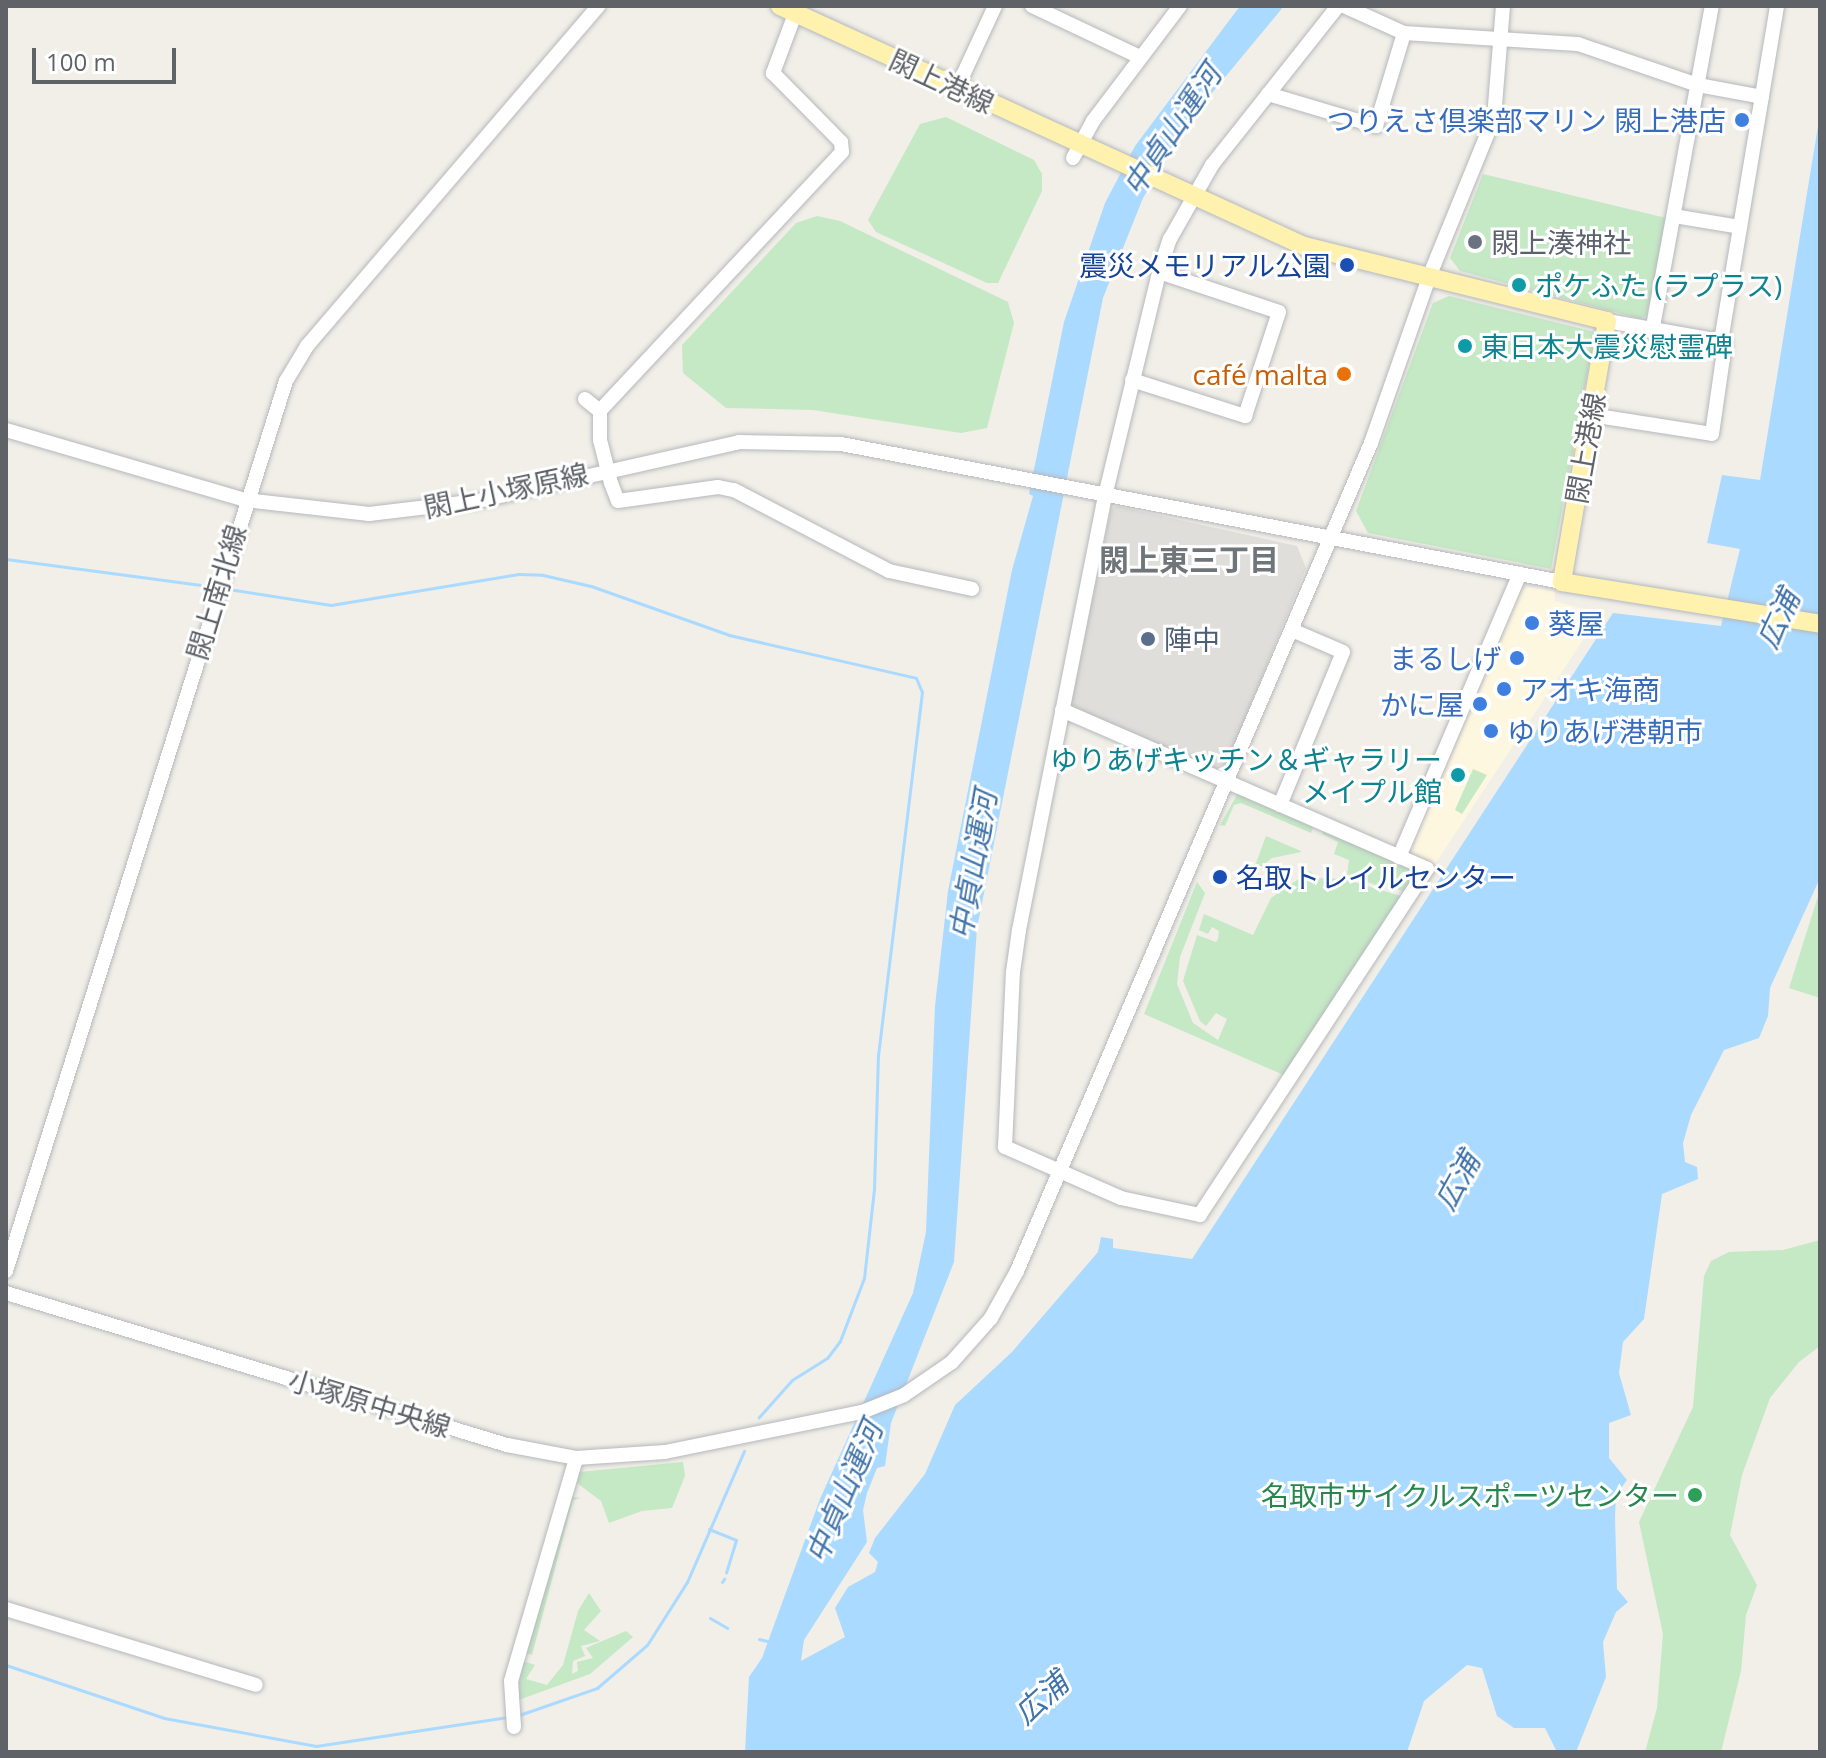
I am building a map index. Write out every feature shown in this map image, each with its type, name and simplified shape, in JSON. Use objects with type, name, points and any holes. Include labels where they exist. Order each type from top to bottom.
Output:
[{"type":"main road","name":"閖上港線","points":[[791,8],[957,88],[1076,152],[1104,157],[1193,198]]},
{"type":"main road","points":[[1193,198],[1304,246],[1607,321]]},
{"type":"main road","name":"閖上港線","points":[[1562,582],[1607,321]]},
{"type":"main road","points":[[1562,582],[1820,624]]},
{"type":"street","name":"閖上南北線","points":[[6,1271],[212,603],[286,381],[307,346],[598,6]]},
{"type":"street","points":[[957,88],[995,6]]},
{"type":"street","points":[[1032,6],[1140,57]]},
{"type":"street","points":[[1076,152],[1140,57],[1180,6]]},
{"type":"street","points":[[1062,710],[1427,869],[1200,1215],[1121,1198],[1005,1147],[1019,930],[1062,710],[1105,496],[1159,272],[1193,198],[1268,94],[1341,6],[1404,33],[1578,44],[1698,85],[1762,97]]},
{"type":"street","points":[[1062,1172],[1371,443],[1429,277],[1494,118],[1503,6]]},
{"type":"street","points":[[1652,332],[1712,6]]},
{"type":"street","points":[[1721,341],[1777,6]]},
{"type":"street","points":[[600,411],[842,152],[841,142],[773,73],[791,8]]},
{"type":"street","points":[[1268,94],[1376,126],[1404,33]]},
{"type":"street","points":[[1674,216],[1740,227]]},
{"type":"street","points":[[1132,380],[1245,416],[1279,312],[1159,272]]},
{"type":"street","points":[[1591,415],[1712,434],[1725,344],[1607,321]]},
{"type":"street","points":[[585,399],[600,411],[608,469],[618,501],[718,487],[734,490],[889,571],[972,589]]},
{"type":"street","name":"閖上小塚原線","points":[[6,430],[245,500],[369,514],[478,501],[685,450],[789,440],[841,444],[1105,496]]},
{"type":"street","points":[[1105,496],[1562,582]]},
{"type":"street","points":[[1399,857],[1520,574]]},
{"type":"street","points":[[1280,805],[1343,652],[1292,630]]},
{"type":"street","name":"小塚原中央線","points":[[6,1293],[507,1445],[576,1458],[632,1456],[845,1416],[922,1384],[973,1342],[991,1318],[1062,1172]]},
{"type":"street","points":[[512,1719],[511,1681],[576,1458]]},
{"type":"street","points":[[6,1609],[256,1685]]},
{"type":"shaded area","points":[[1117,506],[1297,546],[1306,568],[1225,768],[1219,771],[1074,709],[1071,702],[1111,509]]},
{"type":"shaded area","name":"ゆりあげ港朝市","points":[[1528,587],[1555,592],[1555,601],[1600,614],[1435,864],[1413,857],[1410,849],[1520,592]]},
{"type":"green space","points":[[946,117],[1034,160],[1042,174],[1042,191],[998,283],[987,283],[876,232],[868,220],[920,124]]},
{"type":"green space","points":[[1483,174],[1666,218],[1647,315],[1641,319],[1460,271],[1450,258]]},
{"type":"green space","points":[[817,216],[840,221],[1008,302],[1014,323],[987,428],[961,433],[813,410],[726,408],[683,373],[682,345],[796,223]]},
{"type":"green space","points":[[1449,296],[1595,332],[1551,569],[1368,533],[1356,511],[1433,303]]},
{"type":"green space","points":[[1473,769],[1487,775],[1462,814],[1455,810]]},
{"type":"green space","points":[[1238,793],[1314,825],[1311,833],[1241,803],[1234,805],[1225,826],[1220,825]]},
{"type":"green space","points":[[1324,830],[1394,862],[1386,882],[1379,886],[1347,875],[1349,860],[1334,854],[1338,842],[1322,834]]},
{"type":"green space","points":[[1266,836],[1301,852],[1272,858],[1258,869],[1255,866]]},
{"type":"green space","points":[[1404,865],[1413,869],[1417,878],[1413,887],[1404,891],[1395,887],[1391,878],[1395,869]]},
{"type":"green space","points":[[1310,871],[1318,878],[1344,879],[1404,897],[1286,1076],[1144,1014],[1197,882],[1205,893],[1180,957],[1177,984],[1193,1023],[1218,1040],[1227,1019],[1216,1013],[1206,1026],[1200,1021],[1183,981],[1197,935],[1216,942],[1218,939],[1219,931],[1212,927],[1208,934],[1199,930],[1204,914],[1253,935],[1271,898]]},
{"type":"green space","points":[[1820,890],[1820,998],[1789,988]]},
{"type":"green space","name":"名取市サイクルスポーツセンター","points":[[1820,1240],[1820,1346],[1799,1362],[1770,1398],[1742,1475],[1730,1535],[1757,1585],[1746,1615],[1741,1671],[1721,1752],[1645,1752],[1657,1708],[1663,1634],[1639,1522],[1693,1407],[1704,1276],[1711,1261],[1729,1252],[1783,1250]]},
{"type":"green space","points":[[683,1462],[685,1476],[672,1508],[642,1511],[609,1523],[601,1501],[577,1483],[579,1472]]},
{"type":"green space","points":[[572,1497],[581,1498],[573,1500],[532,1655],[525,1653]]},
{"type":"green space","points":[[589,1593],[601,1611],[584,1630],[600,1641],[581,1646],[585,1656],[573,1661],[572,1674],[578,1671],[577,1662],[593,1658],[586,1648],[626,1631],[633,1637],[590,1674],[516,1701],[523,1661],[535,1665],[526,1679],[547,1685],[563,1665],[578,1611]]},
{"type":"water","points":[[1240,6],[1284,6],[1197,111],[1165,162],[1143,198],[1103,298],[977,928],[954,1262],[891,1423],[885,1466],[877,1468],[867,1493],[863,1510],[867,1542],[804,1640],[801,1661],[845,1637],[835,1608],[848,1587],[875,1572],[878,1562],[869,1553],[875,1538],[925,1474],[955,1405],[1012,1352],[1098,1252],[1101,1237],[1113,1239],[1113,1248],[1192,1259],[1613,613],[1721,626],[1740,549],[1707,543],[1722,475],[1760,480],[1820,114],[1820,878],[1770,988],[1768,1016],[1759,1038],[1724,1050],[1691,1115],[1683,1143],[1685,1162],[1697,1167],[1698,1179],[1662,1194],[1644,1319],[1623,1342],[1619,1373],[1631,1415],[1609,1423],[1609,1458],[1627,1480],[1616,1495],[1615,1517],[1617,1589],[1628,1602],[1616,1612],[1603,1642],[1606,1677],[1576,1752],[1557,1752],[1545,1728],[1514,1728],[1497,1716],[1482,1668],[1467,1665],[1424,1701],[1407,1752],[745,1752],[749,1677],[762,1658],[820,1499],[913,1293],[926,1232],[935,1006],[948,891],[1012,570],[1033,496],[1029,494],[1064,322],[1105,203],[1135,146]]},
{"type":"waterway","points":[[6,559],[216,587]]},
{"type":"waterway","points":[[228,589],[331,605],[518,574],[543,575],[591,586],[729,635],[916,678],[922,692],[878,1054],[874,1189],[864,1278],[840,1341],[827,1358],[792,1380],[759,1417]]},
{"type":"waterway","points":[[519,1715],[597,1688],[647,1645],[687,1582],[744,1451]]},
{"type":"waterway","points":[[709,1529],[736,1540],[726,1572]]},
{"type":"waterway","points":[[710,1618],[727,1628]]},
{"type":"waterway","points":[[759,1639],[771,1642]]},
{"type":"waterway","points":[[6,1665],[164,1718],[316,1746],[508,1717]]},
{"type":"place","name":"つりえさ倶楽部マリン 閖上港店","points":[[1742,120]]},
{"type":"place","name":"閖上湊神社","points":[[1475,242]]},
{"type":"place","name":"震災メモリアル公園","points":[[1347,265]]},
{"type":"place","name":"ポケふた (ラプラス)","points":[[1519,285]]},
{"type":"place","name":"東日本大震災慰霊碑","points":[[1465,346]]},
{"type":"place","name":"café malta","points":[[1344,374]]},
{"type":"place","name":"葵屋","points":[[1532,623]]},
{"type":"place","name":"陣中","points":[[1148,639]]},
{"type":"place","name":"まるしげ","points":[[1517,658]]},
{"type":"place","name":"アオキ海商","points":[[1504,689]]},
{"type":"place","name":"かに屋","points":[[1480,704]]},
{"type":"place","name":"ゆりあげ港朝市","points":[[1491,731]]},
{"type":"place","name":"ゆりあげキッチン＆ギャラリー メイプル館","points":[[1458,775]]},
{"type":"place","name":"名取トレイルセンター","points":[[1220,877]]},
{"type":"place","name":"名取市サイクルスポーツセンター","points":[[1695,1495]]},
{"type":"district","name":"閖上東三丁目","points":[[1189,560]]},
{"type":"water label","name":"中貞山運河","points":[[1172,130]]},
{"type":"water label","name":"広浦","points":[[1778,619]]},
{"type":"water label","name":"中貞山運河","points":[[973,865]]},
{"type":"water label","name":"広浦","points":[[1457,1181]]},
{"type":"water label","name":"中貞山運河","points":[[844,1492]]},
{"type":"water label","name":"広浦","points":[[1041,1698]]}]
